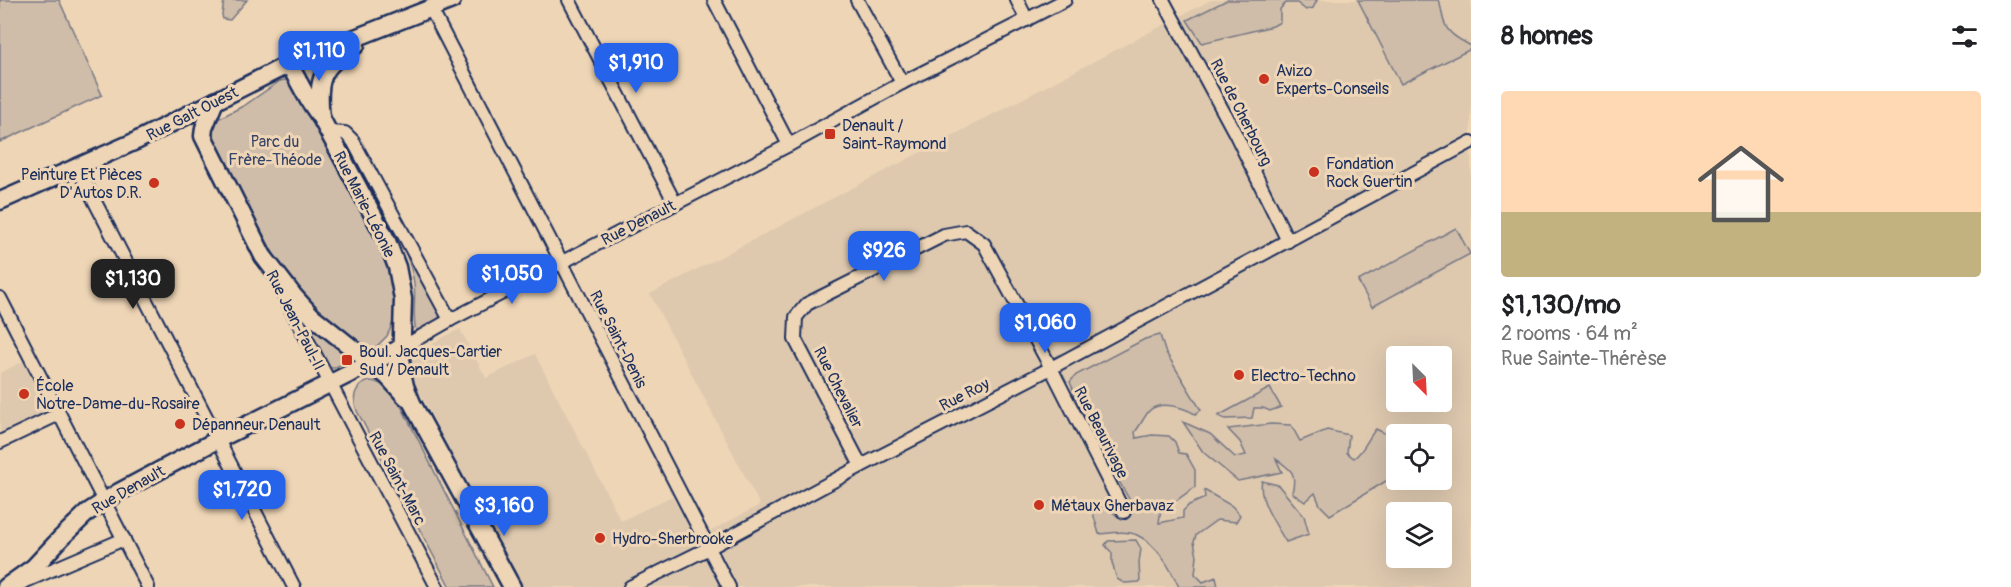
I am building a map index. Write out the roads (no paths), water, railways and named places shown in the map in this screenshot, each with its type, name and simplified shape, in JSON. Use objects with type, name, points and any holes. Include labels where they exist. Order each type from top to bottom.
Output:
[{"type":"main road","name":"Rue Galt Ouest","points":[[0,201],[136,141],[289,64],[452,0]]},
{"type":"main road","points":[[324,125],[320,88],[327,67],[340,55],[381,29]]},
{"type":"main road","name":"Rue Marie-Léonie","points":[[289,64],[393,254],[403,299],[402,368],[405,386],[412,403]]},
{"type":"main road","name":"Rue Jean-Paul-II","points":[[215,100],[204,128],[205,144],[263,256],[301,305],[327,329],[387,376],[412,403]]},
{"type":"main road","name":"Rue Denault","points":[[6,587],[34,567],[75,525],[104,501],[217,440],[402,348]]},
{"type":"main road","points":[[412,403],[512,587]]},
{"type":"street","points":[[569,0],[675,203]]},
{"type":"street","points":[[714,0],[789,145]]},
{"type":"street","points":[[857,0],[902,83]]},
{"type":"street","points":[[1017,0],[1027,20]]},
{"type":"street","name":"Rue Denault","points":[[402,348],[450,320],[1065,0]]},
{"type":"street","name":"Rue de Cherbourg","points":[[1163,0],[1236,135],[1288,241]]},
{"type":"street","name":"Rue Saint-Denis","points":[[431,9],[729,587]]},
{"type":"street","name":"Rue Marie-Léonie","points":[[324,125],[345,133],[353,141],[450,320]]},
{"type":"street","name":"Rue Roy","points":[[630,587],[709,548],[1051,368],[1471,142]]},
{"type":"street","points":[[77,167],[294,587]]},
{"type":"street","name":"Rue Chevalier","points":[[861,466],[795,339],[796,317],[807,304],[944,235],[966,231],[984,244],[1051,368]]},
{"type":"street","name":"Rue Jean-Paul-II","points":[[263,256],[329,384]]},
{"type":"street","points":[[0,299],[148,587]]},
{"type":"street","name":"Rue Beaurivage","points":[[1051,368],[1124,512]]},
{"type":"street","name":"Rue Saint-Marc","points":[[329,384],[437,587]]},
{"type":"street","points":[[0,442],[59,414]]},
{"type":"street","points":[[12,587],[124,539]]},
{"type":"place","name":"Avizo Experts-Conseils","points":[[1264,79]]},
{"type":"place","name":"Denault / Saint-Raymond","points":[[830,134]]},
{"type":"place","name":"Fondation Rock Guertin","points":[[1314,172]]},
{"type":"place","name":"Peinture Et Pièces D'Autos D.R.","points":[[154,183]]},
{"type":"place","name":"Boul. Jacques-Cartier Sud / Denault","points":[[347,360]]},
{"type":"place","name":"Electro-Techno","points":[[1239,375]]},
{"type":"place","name":"École Notre-Dame-du-Rosaire","points":[[24,394]]},
{"type":"place","name":"Dépanneur Denault","points":[[180,424]]},
{"type":"place","name":"Métaux Gherbavaz","points":[[1039,505]]},
{"type":"place","name":"Hydro-Sherbrooke","points":[[600,538]]},
{"type":"park label","name":"Parc du Frère-Théode","points":[[275,150]]}]
